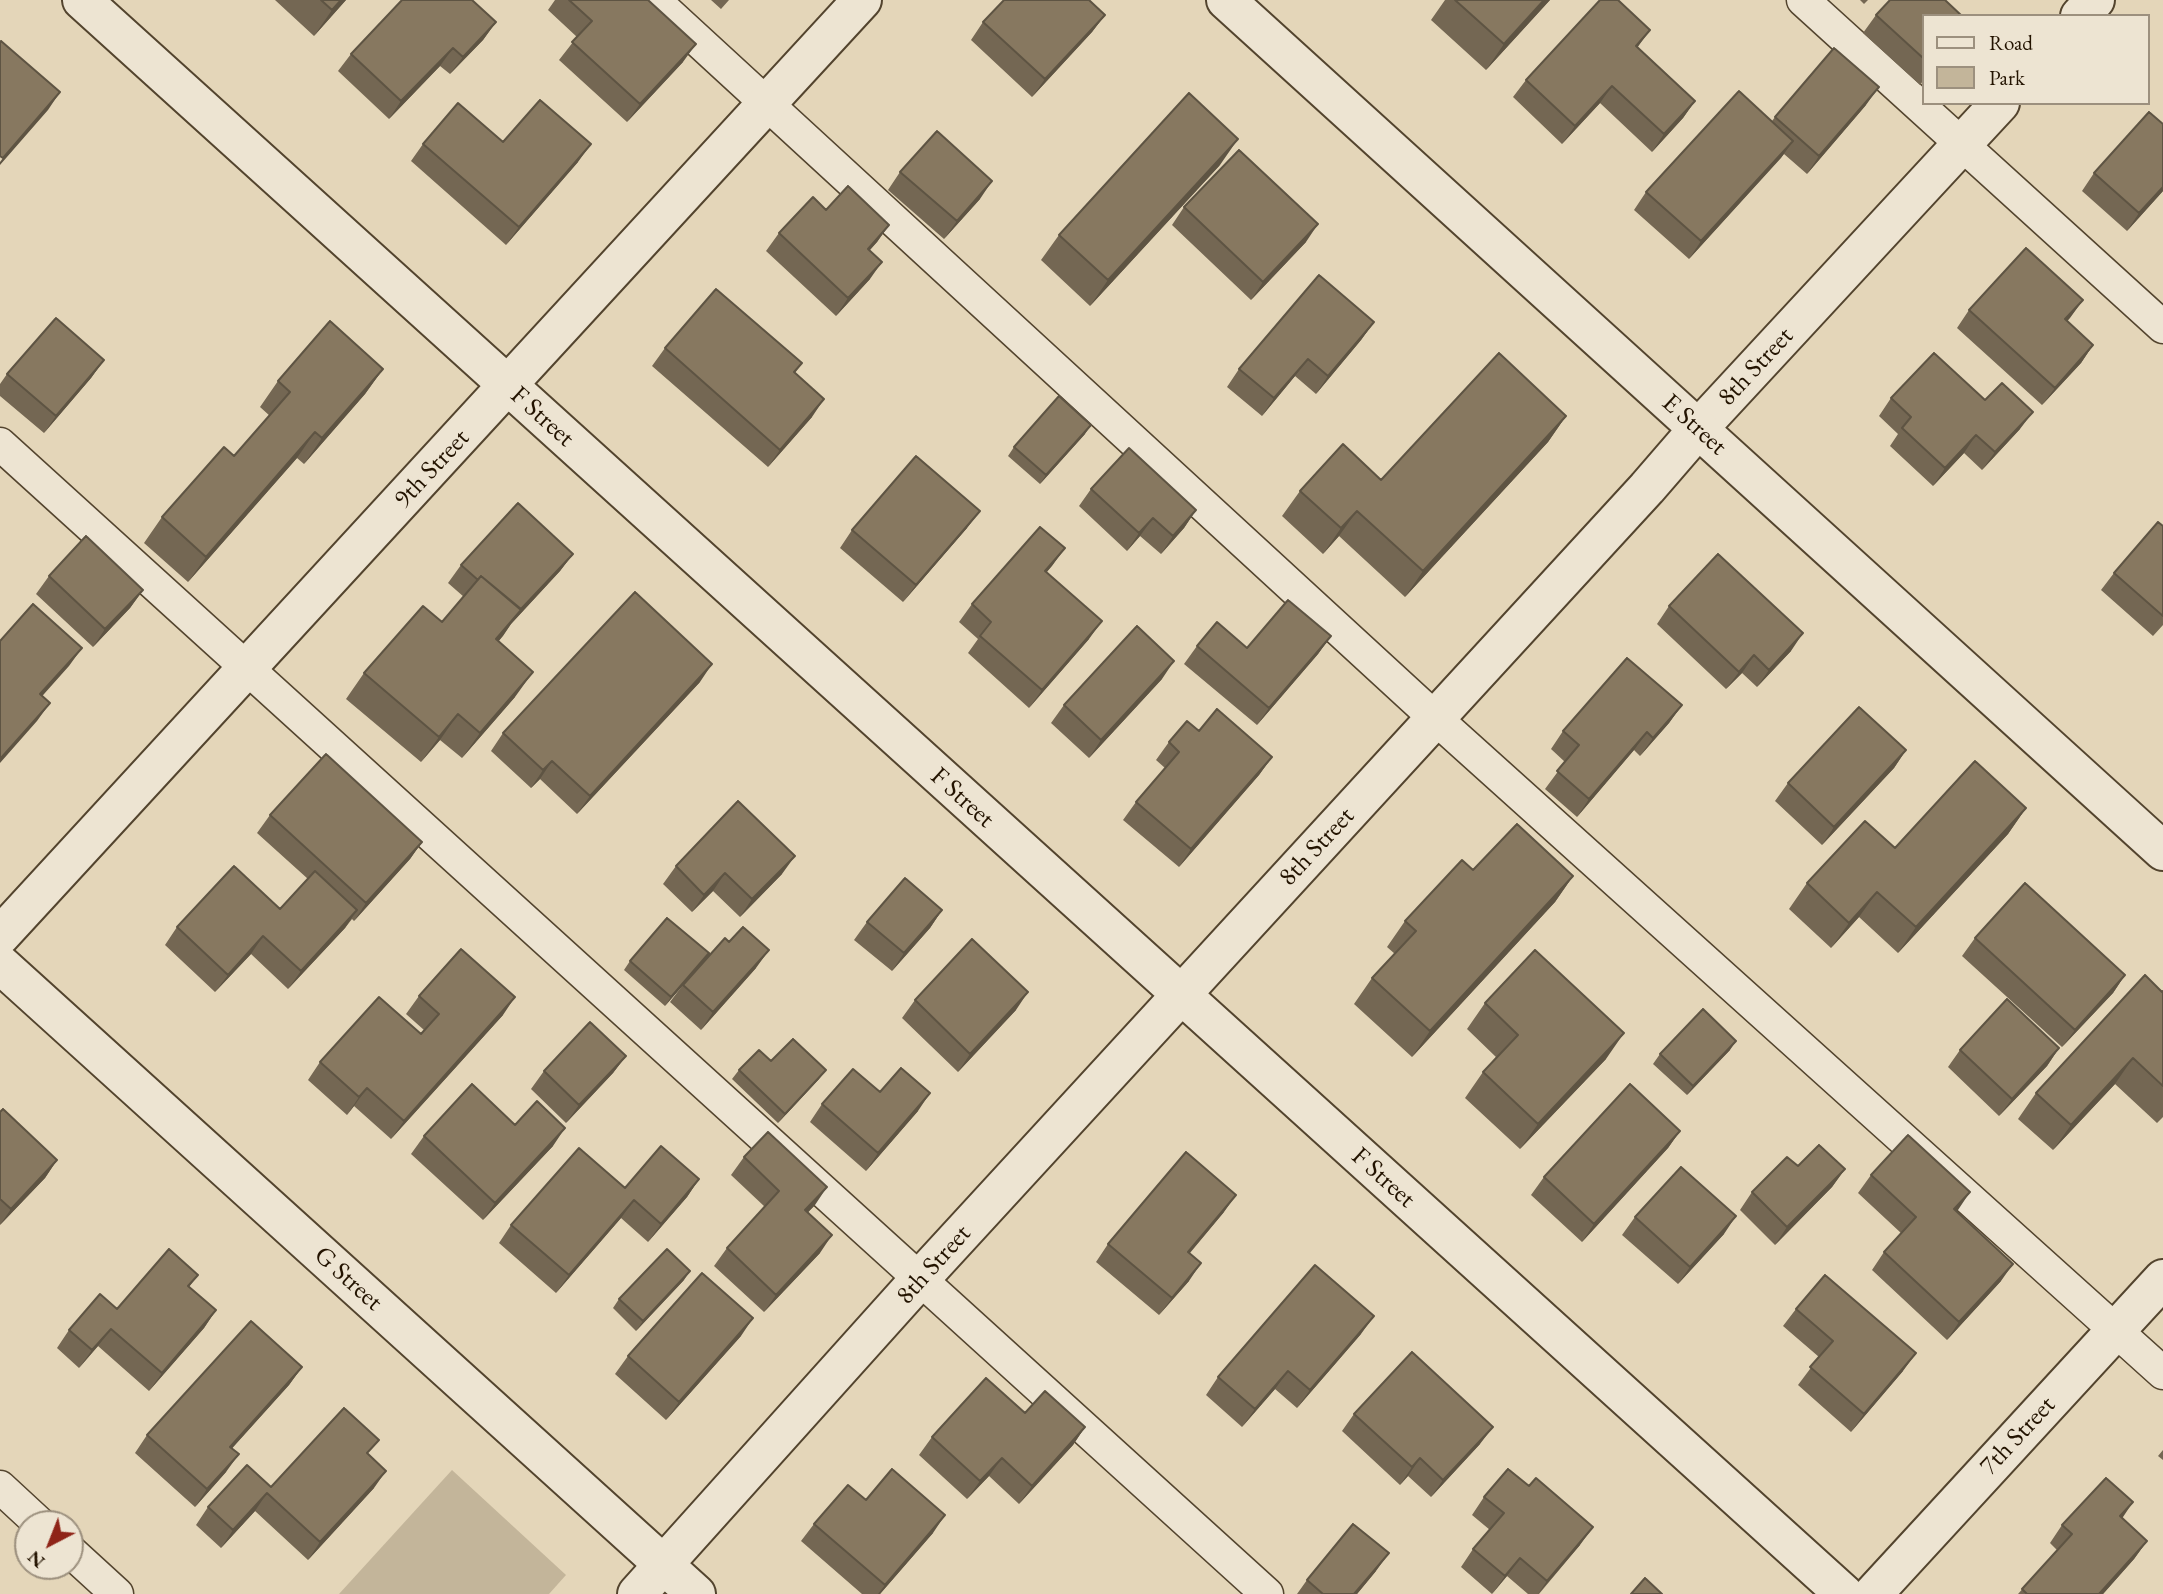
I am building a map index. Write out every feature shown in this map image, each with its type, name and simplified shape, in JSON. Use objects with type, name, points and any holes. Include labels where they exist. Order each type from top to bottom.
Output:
[{"type":"street","name":"F Street","points":[[82,0],[1844,1594]]},
{"type":"street","name":"9th Street","points":[[0,936],[862,0]]},
{"type":"street","name":"E Street","points":[[1226,0],[2163,851]]},
{"type":"street","points":[[2082,14],[2095,0]]},
{"type":"street","name":"8th Street","points":[[637,1594],[919,1280],[1998,105]]},
{"type":"street","name":"G Street","points":[[0,964],[696,1594]]},
{"type":"street","name":"7th Street","points":[[1873,1594],[2163,1279]]},
{"type":"lane","points":[[654,0],[1436,718],[2163,1373]]},
{"type":"lane","points":[[1803,0],[2163,327]]},
{"type":"lane","points":[[0,444],[1267,1594]]},
{"type":"lane","points":[[0,1487],[25,1510]]},
{"type":"lane","points":[[84,1564],[117,1594]]},
{"type":"green space","points":[[452,1470],[566,1575],[549,1594],[339,1594]]},
{"type":"building","points":[[321,0],[341,0],[332,10]]},
{"type":"building","points":[[402,0],[472,0],[496,22],[463,57],[453,48],[401,101],[351,54]]},
{"type":"building","points":[[569,0],[648,0],[696,44],[640,104],[572,42],[592,21]]},
{"type":"building","points":[[1004,0],[1089,0],[1105,15],[1045,79],[983,22]]},
{"type":"building","points":[[1455,0],[1544,0],[1504,44]]},
{"type":"building","points":[[1600,0],[1618,0],[1650,30],[1636,46],[1695,101],[1664,134],[1612,86],[1575,126],[1526,80]]},
{"type":"building","points":[[1890,0],[1945,0],[1960,14],[1922,14],[1922,57],[1876,15]]},
{"type":"building","points":[[1,41],[60,92],[3,158],[0,156]]},
{"type":"building","points":[[1834,48],[1879,87],[1819,156],[1775,117]]},
{"type":"building","points":[[1739,91],[1793,141],[1701,241],[1646,192]]},
{"type":"building","points":[[1189,93],[1238,139],[1108,280],[1059,235]]},
{"type":"building","points":[[540,100],[591,144],[519,227],[423,144],[458,103],[503,142]]},
{"type":"building","points":[[2149,112],[2163,124],[2163,187],[2139,213],[2094,173]]},
{"type":"building","points":[[937,131],[992,181],[957,221],[900,172]]},
{"type":"building","points":[[1239,150],[1318,224],[1263,282],[1184,207]]},
{"type":"building","points":[[848,186],[889,225],[868,249],[882,262],[848,298],[779,233],[813,197],[826,210]]},
{"type":"building","points":[[2026,248],[2083,300],[2065,319],[2093,345],[2055,388],[1969,310]]},
{"type":"building","points":[[1319,275],[1374,322],[1328,376],[1308,359],[1274,398],[1239,369]]},
{"type":"building","points":[[716,289],[802,363],[794,372],[824,399],[780,450],[665,348]]},
{"type":"building","points":[[56,318],[104,360],[56,416],[7,374]]},
{"type":"building","points":[[330,321],[383,369],[322,438],[315,432],[206,557],[162,517],[224,447],[234,456],[290,392],[278,381]]},
{"type":"building","points":[[1499,353],[1566,416],[1423,571],[1357,511],[1341,528],[1300,491],[1343,444],[1381,480]]},
{"type":"building","points":[[1934,353],[1985,400],[2002,383],[2033,412],[1995,452],[1976,435],[1945,468],[1902,428],[1911,417],[1891,398]]},
{"type":"building","points":[[1059,396],[1091,425],[1046,475],[1014,447]]},
{"type":"building","points":[[1129,448],[1196,510],[1173,536],[1153,518],[1139,533],[1091,489]]},
{"type":"building","points":[[916,456],[980,511],[916,585],[852,530]]},
{"type":"building","points":[[518,503],[573,554],[521,609],[481,576],[478,580],[461,565]]},
{"type":"building","points":[[2158,522],[2163,526],[2163,616],[2114,573]]},
{"type":"building","points":[[1040,527],[1065,548],[1045,571],[1102,621],[1042,690],[980,636],[991,622],[972,604]]},
{"type":"building","points":[[86,536],[143,590],[105,629],[49,576]]},
{"type":"building","points":[[1718,554],[1803,633],[1769,670],[1754,655],[1739,672],[1669,606]]},
{"type":"building","points":[[481,576],[521,610],[496,639],[533,672],[480,733],[458,714],[439,737],[364,673],[423,606],[442,622]]},
{"type":"building","points":[[635,592],[712,664],[590,796],[552,761],[543,770],[503,733]]},
{"type":"building","points":[[1288,600],[1331,636],[1269,708],[1197,646],[1217,622],[1247,648]]},
{"type":"building","points":[[33,604],[82,648],[40,694],[50,703],[0,759],[0,641]]},
{"type":"building","points":[[1137,626],[1174,661],[1101,740],[1064,705]]},
{"type":"building","points":[[1627,658],[1682,705],[1653,738],[1647,732],[1589,799],[1557,771],[1579,745],[1563,731]]},
{"type":"building","points":[[1859,707],[1906,750],[1834,827],[1788,783]]},
{"type":"building","points":[[1217,709],[1272,757],[1191,849],[1136,802],[1179,752],[1169,742],[1187,721],[1199,731]]},
{"type":"building","points":[[326,754],[422,842],[366,903],[270,815]]},
{"type":"building","points":[[1975,761],[2026,808],[1916,927],[1877,892],[1849,923],[1807,883],[1865,821],[1895,848]]},
{"type":"building","points":[[738,801],[795,856],[752,899],[725,873],[704,895],[676,866]]},
{"type":"building","points":[[1517,824],[1573,876],[1430,1031],[1372,978],[1416,931],[1405,921],[1462,860],[1473,870]]},
{"type":"building","points":[[234,866],[280,909],[315,871],[357,910],[301,971],[263,936],[228,975],[177,927]]},
{"type":"building","points":[[905,878],[942,910],[904,953],[867,922]]},
{"type":"building","points":[[2025,883],[2125,975],[2075,1030],[1975,938]]},
{"type":"building","points":[[667,918],[709,953],[671,997],[630,961]]},
{"type":"building","points":[[743,927],[769,950],[713,1012],[683,985],[725,938],[729,942]]},
{"type":"building","points":[[972,939],[1028,992],[970,1054],[915,1000]]},
{"type":"building","points":[[461,949],[515,997],[404,1121],[367,1088],[359,1097],[320,1062],[379,997],[421,1034],[439,1014],[419,996]]},
{"type":"building","points":[[1535,950],[1624,1033],[1538,1124],[1483,1072],[1518,1035],[1485,1003]]},
{"type":"building","points":[[2145,975],[2163,991],[2163,1086],[2133,1058],[2071,1125],[2036,1093]]},
{"type":"building","points":[[2007,999],[2059,1048],[2012,1099],[1960,1050]]},
{"type":"building","points":[[1703,1009],[1736,1041],[1693,1086],[1660,1054]]},
{"type":"building","points":[[590,1022],[626,1056],[579,1105],[544,1071]]},
{"type":"building","points":[[793,1039],[826,1070],[785,1114],[739,1070],[759,1050],[771,1061]]},
{"type":"building","points":[[901,1068],[930,1093],[878,1153],[822,1104],[853,1069],[880,1092]]},
{"type":"building","points":[[472,1084],[515,1125],[537,1101],[565,1128],[495,1203],[424,1136]]},
{"type":"building","points":[[1630,1084],[1680,1131],[1594,1224],[1544,1177]]},
{"type":"building","points":[[3,1109],[57,1160],[11,1209],[0,1199],[0,1112]]},
{"type":"building","points":[[768,1132],[827,1187],[805,1210],[832,1235],[776,1295],[727,1248],[779,1191],[744,1157]]},
{"type":"building","points":[[1908,1135],[1970,1192],[1954,1209],[2013,1264],[1959,1322],[1884,1252],[1916,1217],[1871,1175]]},
{"type":"building","points":[[1819,1145],[1845,1169],[1787,1227],[1752,1192],[1787,1157],[1798,1166]]},
{"type":"building","points":[[661,1146],[699,1179],[661,1224],[634,1200],[569,1275],[511,1225],[579,1148],[625,1188]]},
{"type":"building","points":[[1186,1152],[1236,1195],[1188,1252],[1201,1263],[1172,1298],[1108,1244]]},
{"type":"building","points":[[1681,1167],[1736,1216],[1690,1267],[1635,1217]]},
{"type":"building","points":[[169,1249],[198,1275],[188,1286],[216,1310],[162,1373],[111,1329],[92,1350],[69,1330],[100,1294],[117,1309]]},
{"type":"building","points":[[667,1249],[690,1271],[643,1321],[619,1299]]},
{"type":"building","points":[[1315,1265],[1374,1316],[1310,1390],[1288,1371],[1255,1409],[1218,1377]]},
{"type":"building","points":[[702,1273],[753,1318],[679,1402],[628,1356]]},
{"type":"building","points":[[1825,1275],[1916,1353],[1864,1414],[1810,1367],[1833,1341],[1796,1309]]},
{"type":"building","points":[[251,1321],[302,1367],[230,1447],[239,1454],[207,1489],[147,1435]]},
{"type":"building","points":[[1412,1352],[1493,1427],[1443,1480],[1420,1458],[1412,1467],[1354,1414]]},
{"type":"building","points":[[986,1378],[1025,1413],[1045,1391],[1085,1427],[1032,1486],[1002,1458],[980,1481],[932,1437]]},
{"type":"building","points":[[344,1408],[379,1440],[367,1453],[386,1471],[320,1542],[267,1493],[233,1530],[208,1507],[247,1465],[271,1487]]},
{"type":"building","points":[[892,1469],[945,1515],[885,1585],[814,1524],[848,1485],[866,1500]]},
{"type":"building","points":[[1508,1469],[1529,1486],[1536,1478],[1593,1527],[1547,1581],[1520,1558],[1505,1576],[1473,1549],[1504,1513],[1484,1497]]},
{"type":"building","points":[[2106,1478],[2133,1502],[2120,1516],[2147,1541],[2099,1594],[2027,1594],[2022,1589],[2072,1534],[2062,1525]]},
{"type":"building","points":[[1353,1524],[1389,1553],[1354,1594],[1323,1594],[1307,1580]]},
{"type":"building","points":[[1645,1578],[1662,1594],[1631,1594]]}]
